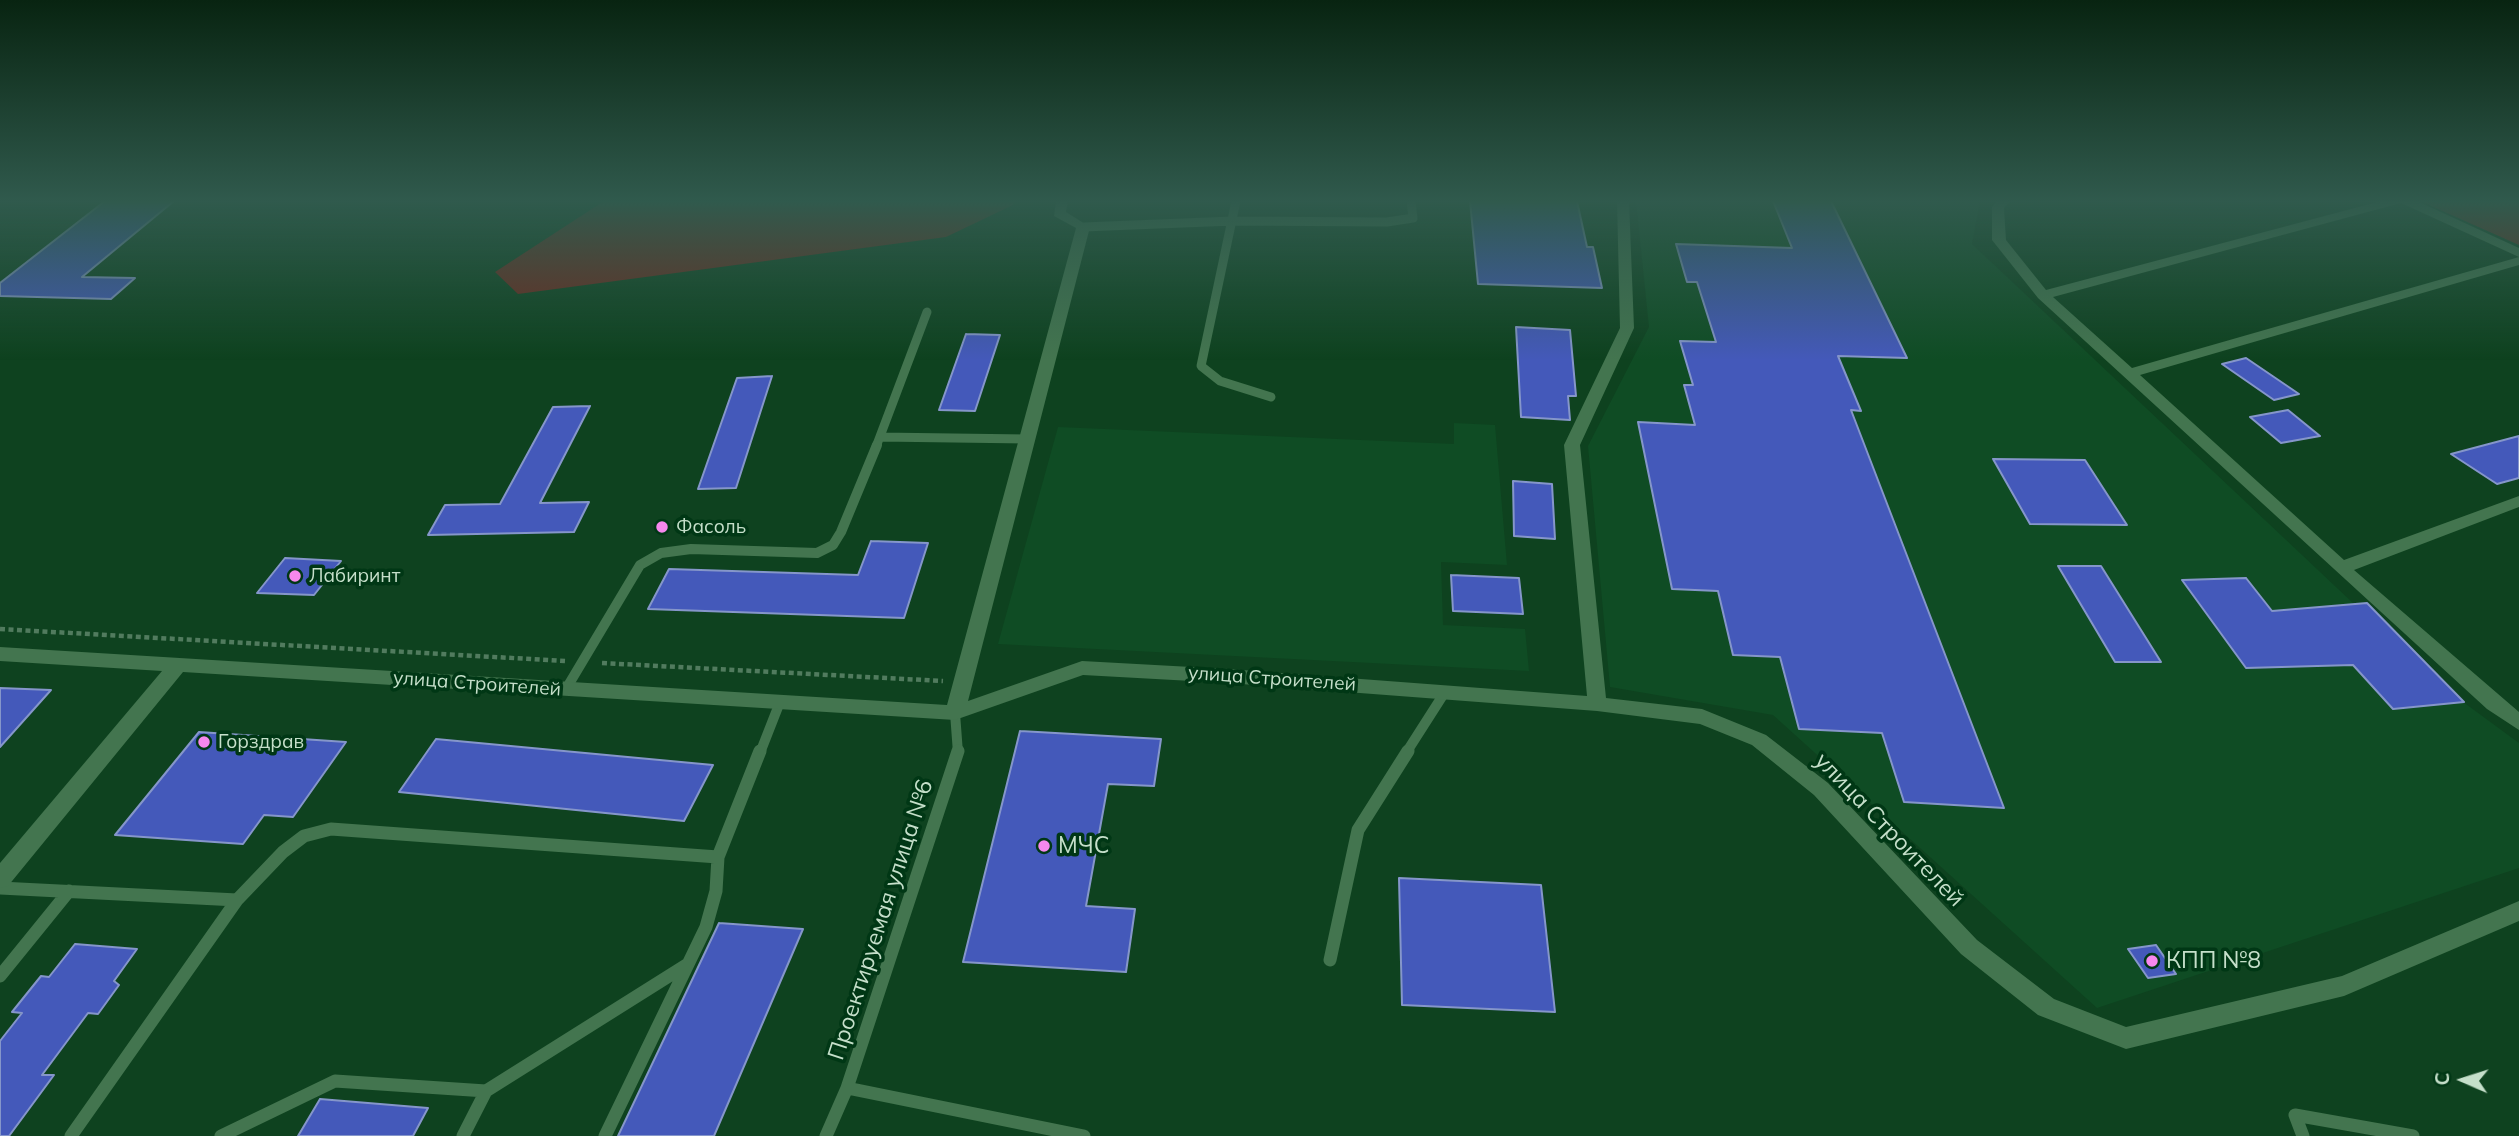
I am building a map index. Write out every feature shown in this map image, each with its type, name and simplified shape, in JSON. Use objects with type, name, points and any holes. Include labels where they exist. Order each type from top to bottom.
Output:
[{"type":"street","points":[[954,713],[1076,254]]},
{"type":"street","points":[[1597,704],[1572,445],[1627,328],[1625,254]]},
{"type":"street","points":[[2010,254],[2043,295],[2128,374],[2341,568],[2494,704],[2519,722]]},
{"type":"street","points":[[2043,295],[2197,254]]},
{"type":"street","points":[[2128,374],[2519,261]]},
{"type":"street","points":[[2341,568],[2519,501]]},
{"type":"street","name":"улица Строителей","points":[[0,654],[954,713],[1082,668],[1228,676],[1597,704],[1702,717],[1759,740],[1821,789],[1969,947],[2046,1007],[2126,1038],[2344,986],[2519,911]]},
{"type":"street","points":[[0,879],[178,665]]},
{"type":"lane","points":[[1226,254],[1201,366],[1220,381],[1271,397]]},
{"type":"lane","points":[[566,689],[639,565],[661,553],[691,548],[817,553],[833,545],[880,437],[926,312]]},
{"type":"lane","points":[[880,437],[1027,439]]},
{"type":"lane","points":[[1330,960],[1358,830],[1445,692]]},
{"type":"lane","points":[[605,1136],[706,927],[716,891],[718,857],[780,702]]},
{"type":"lane","name":"Проектируемая улица №6","points":[[826,1136],[847,1088],[958,755],[954,713]]},
{"type":"lane","points":[[71,1136],[237,900],[284,852],[304,836],[331,829],[718,857]]},
{"type":"lane","points":[[0,888],[237,900]]},
{"type":"lane","points":[[0,976],[69,891]]},
{"type":"lane","points":[[463,1136],[486,1091],[688,964]]},
{"type":"lane","points":[[221,1136],[335,1081],[486,1091]]},
{"type":"lane","points":[[847,1088],[1084,1136]]},
{"type":"lane","points":[[2303,1136],[2295,1115],[2413,1136]]},
{"type":"path","points":[[0,629],[578,661]]},
{"type":"path","points":[[591,662],[964,682]]},
{"type":"shaded area","points":[[523,254],[818,254],[518,294],[495,272]]},
{"type":"shaded area","points":[[1641,254],[1983,254],[2440,685],[2519,743],[2519,868],[2097,1008],[1773,715],[1610,687],[1588,446],[1649,327]]},
{"type":"shaded area","points":[[1454,423],[1495,425],[1507,565],[1441,562],[1443,625],[1525,629],[1529,671],[998,644],[1058,427],[1454,444]]},
{"type":"building","points":[[37,254],[110,254],[82,277],[135,278],[111,299],[0,296],[0,283]]},
{"type":"building","points":[[1475,254],[1595,254],[1602,288],[1478,284]]},
{"type":"building","points":[[1679,254],[1857,254],[1907,358],[1838,356],[1861,411],[1851,410],[2004,808],[1904,802],[1882,733],[1799,729],[1780,657],[1733,655],[1718,591],[1672,589],[1638,422],[1695,425],[1684,385],[1693,385],[1680,341],[1716,342],[1697,282],[1687,282]]},
{"type":"building","points":[[1516,327],[1570,330],[1576,396],[1568,396],[1570,420],[1521,417]]},
{"type":"building","points":[[966,334],[1000,335],[975,411],[939,410]]},
{"type":"building","points":[[2246,358],[2299,394],[2274,400],[2222,364]]},
{"type":"building","points":[[772,376],[736,488],[698,489],[737,378]]},
{"type":"building","points":[[590,406],[540,503],[589,502],[574,532],[428,535],[445,505],[500,504],[553,407]]},
{"type":"building","points":[[2288,410],[2320,436],[2281,443],[2250,417]]},
{"type":"building","points":[[2519,436],[2519,478],[2497,484],[2451,454]]},
{"type":"building","points":[[1993,459],[2085,460],[2127,525],[2030,524]]},
{"type":"building","points":[[1513,481],[1552,484],[1555,539],[1514,536]]},
{"type":"building","points":[[871,541],[928,543],[904,618],[648,609],[669,569],[858,575]]},
{"type":"building","points":[[285,558],[341,561],[314,595],[257,593]]},
{"type":"building","points":[[2058,566],[2101,566],[2161,662],[2115,662]]},
{"type":"building","points":[[1451,575],[1519,578],[1523,614],[1453,611]]},
{"type":"building","points":[[2246,578],[2272,611],[2367,603],[2464,702],[2393,709],[2353,665],[2246,668],[2182,580]]},
{"type":"building","points":[[0,688],[51,690],[0,747]]},
{"type":"building","name":"МЧС","points":[[1020,731],[1161,739],[1154,786],[1108,784],[1086,906],[1135,909],[1126,972],[963,962]]},
{"type":"building","points":[[199,732],[346,742],[293,817],[264,815],[243,844],[115,835]]},
{"type":"building","points":[[436,739],[713,765],[684,821],[399,792]]},
{"type":"building","points":[[1399,878],[1541,885],[1555,1012],[1402,1005]]},
{"type":"building","points":[[719,923],[803,929],[714,1136],[618,1136]]},
{"type":"building","points":[[75,944],[137,949],[114,981],[119,985],[98,1014],[88,1013],[42,1075],[54,1075],[9,1136],[0,1136],[0,1041],[22,1013],[12,1012],[41,976],[49,977]]},
{"type":"building","name":"КПП №8","points":[[2156,945],[2176,974],[2148,978],[2128,949]]},
{"type":"building","points":[[320,1099],[428,1108],[413,1136],[298,1136]]},
{"type":"place","name":"Фасоль","points":[[662,527]]},
{"type":"place","name":"Лабиринт","points":[[295,576]]},
{"type":"place","name":"Горздрав","points":[[204,742]]},
{"type":"place","name":"МЧС","points":[[1044,846]]},
{"type":"place","name":"КПП №8","points":[[2152,961]]}]
